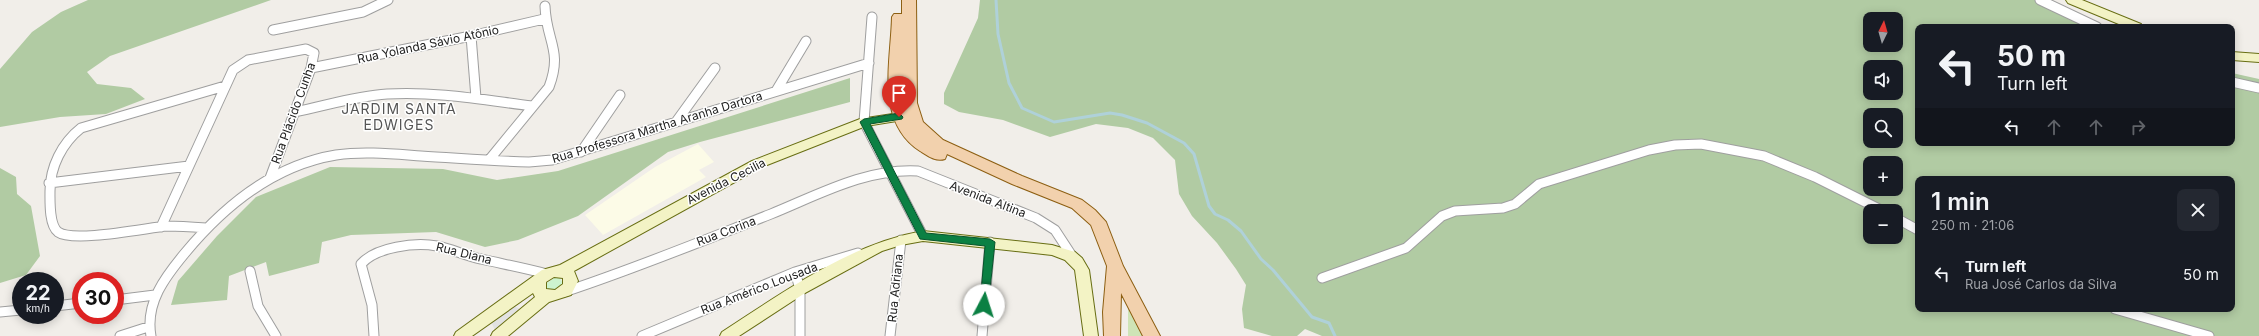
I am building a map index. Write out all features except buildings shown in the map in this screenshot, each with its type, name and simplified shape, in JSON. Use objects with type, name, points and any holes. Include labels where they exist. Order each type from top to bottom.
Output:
[{"type":"main road","points":[[899,0],[897,100],[899,117],[907,131],[917,142],[931,151],[984,172],[1017,180]]},
{"type":"main road","points":[[909,0],[910,103],[914,119],[918,126],[932,140],[948,150],[1017,180],[1050,192],[1085,209],[1098,222],[1115,266],[1152,336]]},
{"type":"main road","points":[[1112,336],[1111,312],[1115,266]]},
{"type":"street","points":[[274,30],[363,12],[388,0]]},
{"type":"street","points":[[2040,0],[2091,24]]},
{"type":"street","points":[[2072,0],[2131,24]]},
{"type":"street","points":[[489,160],[549,87],[555,73],[557,62],[544,19],[545,6]]},
{"type":"street","points":[[872,17],[864,122],[924,236]]},
{"type":"street","name":"Rua Yolanda Sávio Atônio","points":[[311,68],[471,36],[544,19]]},
{"type":"street","points":[[471,36],[476,98]]},
{"type":"street","points":[[776,91],[806,41]]},
{"type":"street","name":"Rua Plácido Cunha","points":[[225,86],[233,70],[240,63],[292,50],[311,50],[314,53],[311,68],[270,178]]},
{"type":"street","points":[[2235,56],[2259,58]]},
{"type":"street","name":"Rua Professora Martha Aranha Dartora","points":[[149,332],[150,310],[156,295],[173,268],[206,228],[235,203],[270,178],[310,161],[336,155],[377,152],[530,162],[552,160],[869,63]]},
{"type":"street","points":[[676,122],[715,68]]},
{"type":"street","points":[[2235,83],[2259,88]]},
{"type":"street","points":[[161,227],[225,86]]},
{"type":"street","points":[[206,228],[161,227],[77,237],[62,235],[57,231],[55,224],[49,183],[66,143],[81,128],[225,86]]},
{"type":"street","points":[[294,112],[367,97],[399,94],[476,98],[532,106]]},
{"type":"street","points":[[581,152],[620,95]]},
{"type":"street","name":"Avenida Cecilia","points":[[562,271],[757,164],[864,122],[899,117]]},
{"type":"street","points":[[1322,278],[1406,248],[1442,216],[1455,211],[1503,208],[1515,204],[1539,184],[1573,172],[1648,150],[1675,145],[1701,144],[1764,156],[1815,177],[1870,204]]},
{"type":"street","points":[[49,183],[189,166]]},
{"type":"street","name":"Avenida Altina","points":[[889,171],[906,169],[918,171],[1036,218],[1055,230],[1072,256]]},
{"type":"street","name":"Rua Corina","points":[[564,292],[617,274],[840,187],[889,171]]},
{"type":"street","points":[[1903,222],[1915,228]]},
{"type":"street","points":[[727,336],[800,289],[878,247],[901,240],[924,236],[990,242],[1052,250],[1072,256],[1079,263],[1082,270],[1091,336]]},
{"type":"street","name":"Rua Adriana","points":[[890,336],[901,240]]},
{"type":"street","points":[[982,336],[990,242]]},
{"type":"street","name":"Rua Diana","points":[[374,336],[372,305],[361,264],[368,256],[418,245],[433,245],[478,258],[515,264],[543,278]]},
{"type":"street","name":"Rua Américo Lousada","points":[[642,336],[795,272],[878,247]]},
{"type":"street","points":[[461,336],[543,278],[562,271],[570,275],[571,279],[568,288],[564,292],[558,295],[546,296],[539,292],[543,278]]},
{"type":"street","points":[[250,272],[253,296],[259,312],[276,336]]},
{"type":"street","points":[[795,272],[800,289],[800,336]]},
{"type":"street","points":[[124,299],[156,295]]},
{"type":"street","points":[[498,336],[546,296]]},
{"type":"street","points":[[0,312],[12,311]]},
{"type":"street","points":[[2125,312],[2209,336]]},
{"type":"street","points":[[120,336],[149,332]]},
{"type":"shaded area","points":[[698,144],[714,162],[699,170],[706,177],[603,235],[585,215],[655,167]]},
{"type":"shaded area","points":[[514,306],[522,310],[495,330],[491,322]]},
{"type":"green space","points":[[88,0],[271,0],[110,56],[87,72],[97,84],[131,88],[145,99],[106,114],[60,117],[0,127],[0,69],[32,32],[61,12]]},
{"type":"green space","points":[[980,0],[2036,0],[2080,24],[1915,24],[1915,146],[2235,146],[2235,74],[2259,79],[2259,336],[1322,336],[1305,329],[1297,336],[1272,336],[1244,328],[1242,309],[1246,285],[1217,243],[1192,216],[1179,194],[1175,160],[1153,138],[1128,128],[1096,124],[1050,137],[1003,120],[959,112],[944,104],[944,93],[978,18]]},
{"type":"green space","points":[[850,78],[850,102],[668,152],[578,216],[518,240],[485,247],[436,232],[351,235],[322,242],[319,263],[269,276],[266,262],[229,276],[227,300],[171,305],[178,281],[217,236],[256,197],[330,167],[443,169],[497,180],[558,171]]},
{"type":"green space","points":[[0,168],[16,177],[17,194],[31,206],[40,256],[28,272],[12,272],[12,279],[0,283]]},
{"type":"green space","points":[[554,278],[560,278],[563,284],[560,289],[548,293],[544,285]]},
{"type":"green space","points":[[1128,304],[1144,336],[1128,336]]},
{"type":"waterway","points":[[996,0],[998,34],[1009,83],[1022,108],[1054,122],[1110,113],[1122,115],[1147,123],[1184,143],[1194,154],[1209,206],[1215,214],[1228,220],[1241,231],[1261,259],[1273,270],[1312,317],[1329,323],[1335,336]]},
{"type":"district","name":"JARDIM SANTA EDWIGES","points":[[399,116]]},
{"type":"route","points":[[899,117],[864,122],[924,236],[990,242],[984,305]]}]
